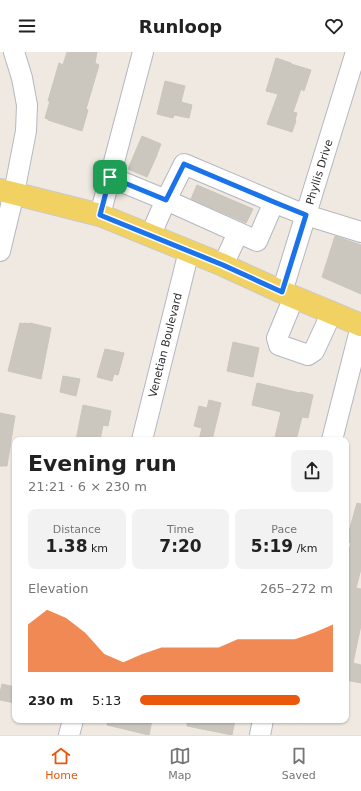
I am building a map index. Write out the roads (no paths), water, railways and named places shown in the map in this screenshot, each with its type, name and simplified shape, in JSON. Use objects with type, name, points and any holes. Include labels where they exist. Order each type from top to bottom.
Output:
[{"type":"main road","points":[[7,192],[100,215],[223,265],[361,325]]},
{"type":"street","points":[[0,251],[7,192],[26,131],[27,105],[22,78],[14,52]]},
{"type":"street","points":[[100,215],[143,52]]},
{"type":"street","name":"Phyllis Drive","points":[[332,312],[314,351],[308,355],[279,345],[277,338],[306,215],[356,52]]},
{"type":"street","points":[[150,236],[184,164],[306,215],[361,232]]},
{"type":"street","points":[[110,177],[166,200],[257,241],[274,202]]},
{"type":"street","points":[[223,265],[238,233]]},
{"type":"street","name":"Venetian Boulevard","points":[[143,437],[189,251]]},
{"type":"street","points":[[333,437],[361,325]]},
{"type":"street","points":[[69,735],[72,723]]},
{"type":"street","points":[[260,735],[262,723]]}]
